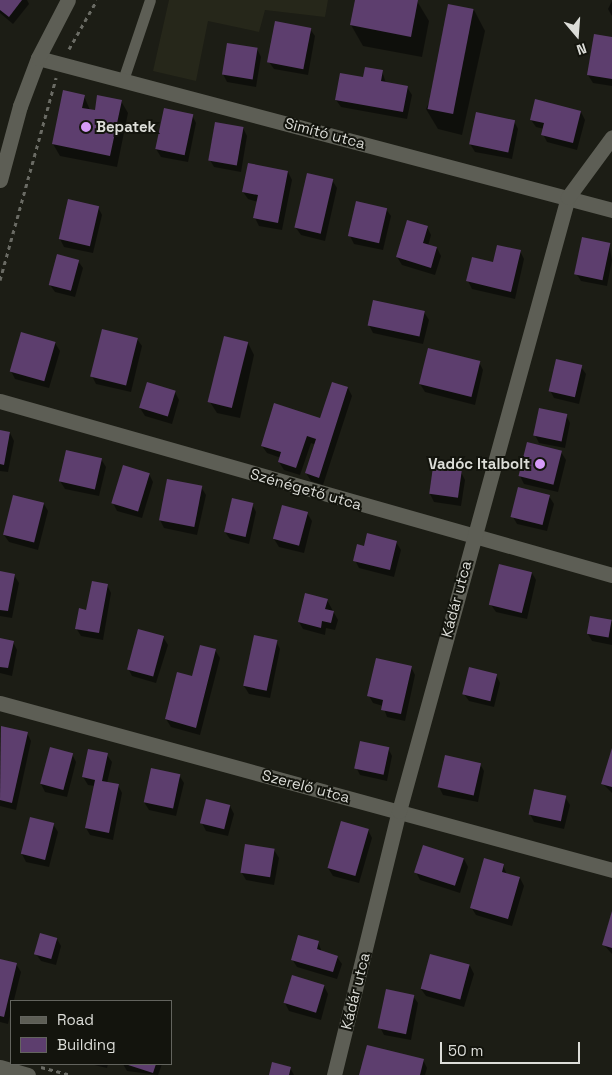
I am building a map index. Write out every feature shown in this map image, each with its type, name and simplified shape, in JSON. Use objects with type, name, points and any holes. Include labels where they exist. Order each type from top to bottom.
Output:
[{"type":"street","points":[[0,180],[20,106],[38,58],[68,0]]},
{"type":"street","name":"Simító utca","points":[[38,58],[612,210]]},
{"type":"street","name":"Kádár utca","points":[[334,1075],[399,811],[472,537],[568,197],[612,136]]},
{"type":"street","name":"Szénégető utca","points":[[0,400],[472,537],[612,574]]},
{"type":"street","name":"Szerelő utca","points":[[0,703],[612,870]]},
{"type":"street","points":[[0,1067],[34,1070]]},
{"type":"lane","points":[[123,80],[150,0]]},
{"type":"path","points":[[0,280],[60,64],[97,0]]},
{"type":"path","points":[[34,1070],[71,1075]]},
{"type":"shaded area","points":[[169,0],[328,0],[325,17],[265,10],[259,32],[208,21],[196,81],[153,71]]},
{"type":"building","points":[[0,0],[22,0],[9,17],[0,10]]},
{"type":"building","points":[[355,0],[418,0],[411,37],[350,25]]},
{"type":"building","points":[[448,4],[474,9],[453,114],[428,109]]},
{"type":"building","points":[[275,21],[311,28],[303,69],[267,62]]},
{"type":"building","points":[[594,34],[612,37],[612,79],[587,75]]},
{"type":"building","points":[[227,43],[258,48],[253,79],[222,75]]},
{"type":"building","points":[[365,67],[383,70],[381,81],[408,86],[403,112],[335,100],[340,73],[363,77]]},
{"type":"building","name":"Bepatek","points":[[63,90],[85,95],[82,108],[95,110],[97,95],[122,100],[110,156],[52,144]]},
{"type":"building","points":[[535,99],[581,111],[573,143],[541,135],[544,123],[530,120]]},
{"type":"building","points":[[164,108],[193,114],[185,155],[155,149]]},
{"type":"building","points":[[476,112],[515,120],[508,153],[469,144]]},
{"type":"building","points":[[215,122],[244,127],[237,165],[208,160]]},
{"type":"building","points":[[248,163],[288,171],[278,223],[253,218],[258,195],[242,192]]},
{"type":"building","points":[[307,173],[333,179],[321,234],[294,228]]},
{"type":"building","points":[[68,199],[99,206],[90,246],[59,239]]},
{"type":"building","points":[[356,201],[387,208],[379,243],[348,236]]},
{"type":"building","points":[[407,220],[428,226],[423,243],[437,247],[431,268],[396,257]]},
{"type":"building","points":[[582,237],[610,243],[602,280],[574,274]]},
{"type":"building","points":[[497,245],[521,250],[511,292],[466,281],[472,257],[493,262]]},
{"type":"building","points":[[57,254],[79,260],[71,291],[49,285]]},
{"type":"building","points":[[373,300],[425,311],[419,336],[368,325]]},
{"type":"building","points":[[102,329],[138,338],[126,385],[90,377]]},
{"type":"building","points":[[21,332],[56,342],[44,381],[10,371]]},
{"type":"building","points":[[224,336],[248,342],[232,408],[208,402]]},
{"type":"building","points":[[428,348],[480,361],[471,397],[419,384]]},
{"type":"building","points":[[556,359],[582,365],[575,397],[549,391]]},
{"type":"building","points":[[147,382],[176,391],[168,417],[139,408]]},
{"type":"building","points":[[332,382],[348,387],[319,478],[305,473],[316,439],[307,436],[296,468],[278,462],[281,452],[261,446],[274,403],[320,418]]},
{"type":"building","points":[[539,408],[567,414],[562,441],[533,435]]},
{"type":"building","points":[[0,430],[10,432],[4,465],[0,464]]},
{"type":"building","name":"Vadóc Italbolt","points":[[527,442],[562,451],[553,485],[519,476]]},
{"type":"building","points":[[66,450],[102,458],[95,490],[59,481]]},
{"type":"building","points":[[123,465],[150,473],[138,511],[111,503]]},
{"type":"building","points":[[433,467],[462,471],[458,498],[429,494]]},
{"type":"building","points":[[167,479],[202,486],[194,527],[159,520]]},
{"type":"building","points":[[518,487],[550,495],[543,525],[511,517]]},
{"type":"building","points":[[13,495],[44,503],[34,543],[3,535]]},
{"type":"building","points":[[232,498],[253,503],[246,537],[224,532]]},
{"type":"building","points":[[282,505],[308,512],[299,546],[273,539]]},
{"type":"building","points":[[367,533],[397,541],[390,570],[353,561],[357,544],[364,546]]},
{"type":"building","points":[[499,564],[532,572],[522,613],[489,605]]},
{"type":"building","points":[[0,571],[15,574],[8,611],[0,610]]},
{"type":"building","points":[[92,581],[108,584],[99,633],[75,629],[79,608],[86,610]]},
{"type":"building","points":[[305,593],[328,599],[325,609],[334,611],[331,623],[322,621],[321,628],[298,622]]},
{"type":"building","points":[[590,616],[612,620],[609,638],[587,634]]},
{"type":"building","points":[[138,629],[164,636],[153,677],[127,670]]},
{"type":"building","points":[[254,635],[277,640],[267,691],[243,686]]},
{"type":"building","points":[[0,638],[14,641],[8,668],[0,667]]},
{"type":"building","points":[[200,645],[216,649],[196,728],[165,719],[177,672],[192,676]]},
{"type":"building","points":[[376,658],[412,666],[401,714],[381,710],[383,700],[367,696]]},
{"type":"building","points":[[469,667],[497,674],[490,701],[462,694]]},
{"type":"building","points":[[1,726],[28,732],[12,803],[0,800]]},
{"type":"building","points":[[360,741],[389,747],[384,775],[354,768]]},
{"type":"building","points":[[50,747],[73,753],[63,790],[40,784]]},
{"type":"building","points":[[612,748],[612,787],[601,784]]},
{"type":"building","points":[[88,749],[108,753],[102,781],[119,784],[109,833],[85,828],[95,780],[82,777]]},
{"type":"building","points":[[445,755],[481,763],[474,795],[438,787]]},
{"type":"building","points":[[151,768],[180,774],[173,808],[144,802]]},
{"type":"building","points":[[534,789],[566,796],[561,821],[529,814]]},
{"type":"building","points":[[206,799],[230,805],[224,829],[200,823]]},
{"type":"building","points":[[30,817],[54,823],[45,860],[21,854]]},
{"type":"building","points":[[341,821],[369,829],[355,876],[327,868]]},
{"type":"building","points":[[245,844],[275,849],[270,877],[240,873]]},
{"type":"building","points":[[423,845],[464,858],[455,886],[414,873]]},
{"type":"building","points":[[484,858],[504,864],[502,872],[520,877],[508,919],[470,908]]},
{"type":"building","points":[[612,911],[612,948],[602,945]]},
{"type":"building","points":[[40,933],[57,938],[51,959],[34,954]]},
{"type":"building","points":[[298,935],[319,941],[317,949],[338,956],[333,972],[291,960]]},
{"type":"building","points":[[430,954],[470,965],[460,999],[421,989]]},
{"type":"building","points":[[0,959],[17,963],[4,1017],[0,1016]]},
{"type":"building","points":[[292,975],[325,985],[316,1013],[284,1003]]},
{"type":"building","points":[[386,989],[414,995],[406,1034],[378,1028]]},
{"type":"building","points":[[367,1045],[424,1059],[420,1075],[359,1075]]},
{"type":"building","points":[[272,1062],[291,1067],[289,1075],[269,1075]]},
{"type":"building","points":[[128,1065],[156,1065],[153,1073]]},
{"type":"place","name":"Bepatek","points":[[86,127]]},
{"type":"place","name":"Vadóc Italbolt","points":[[540,464]]}]
